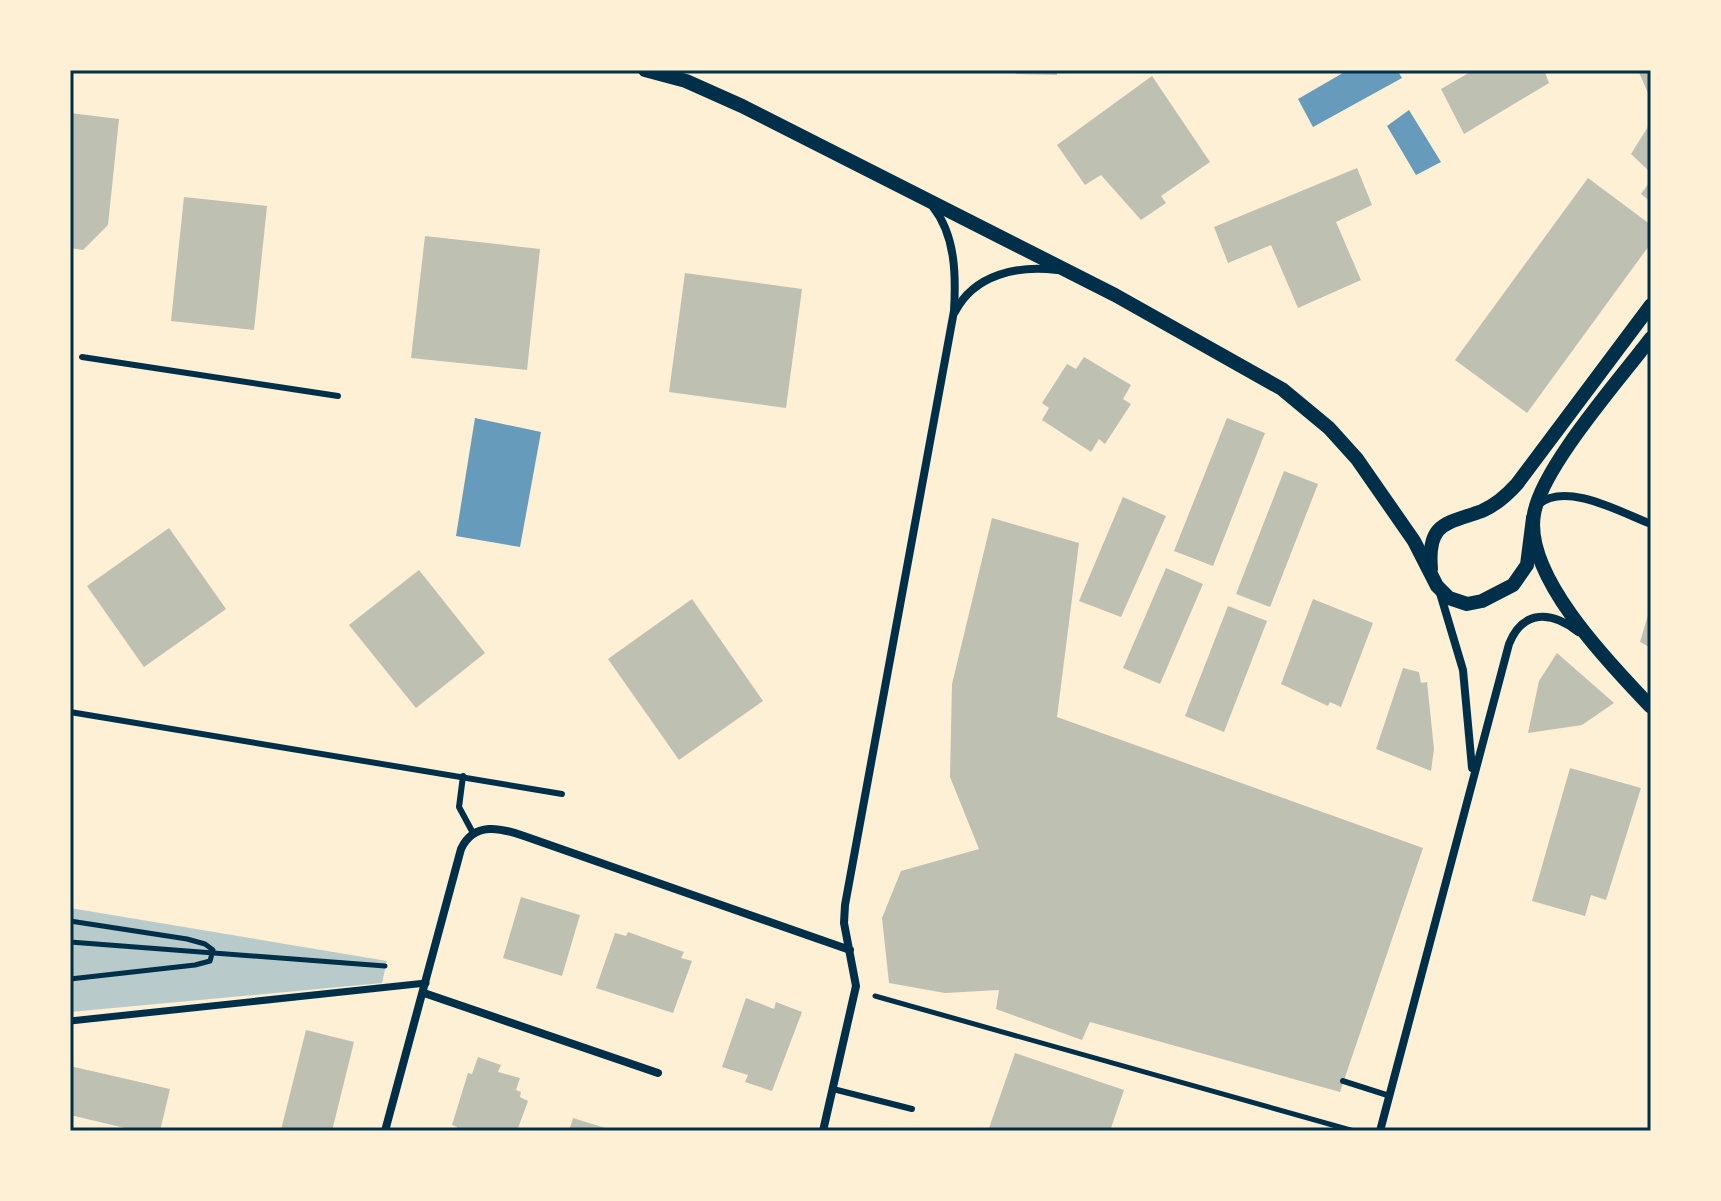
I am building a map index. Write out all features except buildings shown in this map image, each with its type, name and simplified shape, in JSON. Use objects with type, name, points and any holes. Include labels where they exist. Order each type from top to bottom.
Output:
[{"type":"street","points":[[645,70],[719,95],[1067,271],[1267,379],[1317,417],[1369,475],[1414,541],[1448,611],[1463,670],[1471,742],[1469,792]]},
{"type":"street","points":[[823,1131],[856,990],[845,905],[953,320],[955,275],[951,247],[940,216],[920,197]]},
{"type":"street","points":[[953,320],[964,297],[996,276],[1027,269],[1067,271]]},
{"type":"street","points":[[1651,305],[1511,490],[1490,507],[1448,520],[1437,530],[1430,551],[1434,581],[1445,596],[1460,603],[1482,601],[1507,590],[1527,565],[1534,515],[1550,473],[1651,338]]},
{"type":"street","points":[[1588,641],[1543,564],[1534,515],[1546,498],[1570,496],[1651,524]]},
{"type":"street","points":[[1380,1131],[1503,665],[1516,630],[1530,618],[1548,615],[1569,625],[1651,707]]},
{"type":"street","points":[[385,1131],[461,849],[473,833],[486,828],[508,831],[850,950]]},
{"type":"street","points":[[70,1021],[426,983]]},
{"type":"street","points":[[424,993],[658,1073]]},
{"type":"lane","points":[[82,357],[338,396]]},
{"type":"lane","points":[[70,712],[562,794]]},
{"type":"lane","points":[[463,776],[459,807],[473,833]]},
{"type":"lane","points":[[1343,1081],[1390,1096]]},
{"type":"lane","points":[[833,1089],[912,1109]]},
{"type":"path","points":[[70,921],[201,942],[212,947],[213,953],[210,961],[190,966],[70,979]]},
{"type":"path","points":[[70,942],[385,966]]},
{"type":"path","points":[[875,996],[1354,1131]]},
{"type":"shaded area","points":[[70,908],[387,961],[382,983],[70,1012]]},
{"type":"water","points":[[1348,70],[1397,70],[1402,78],[1313,127],[1298,99]]},
{"type":"water","points":[[1409,110],[1441,162],[1416,175],[1387,126]]},
{"type":"water","points":[[475,418],[541,432],[520,547],[456,536]]}]
